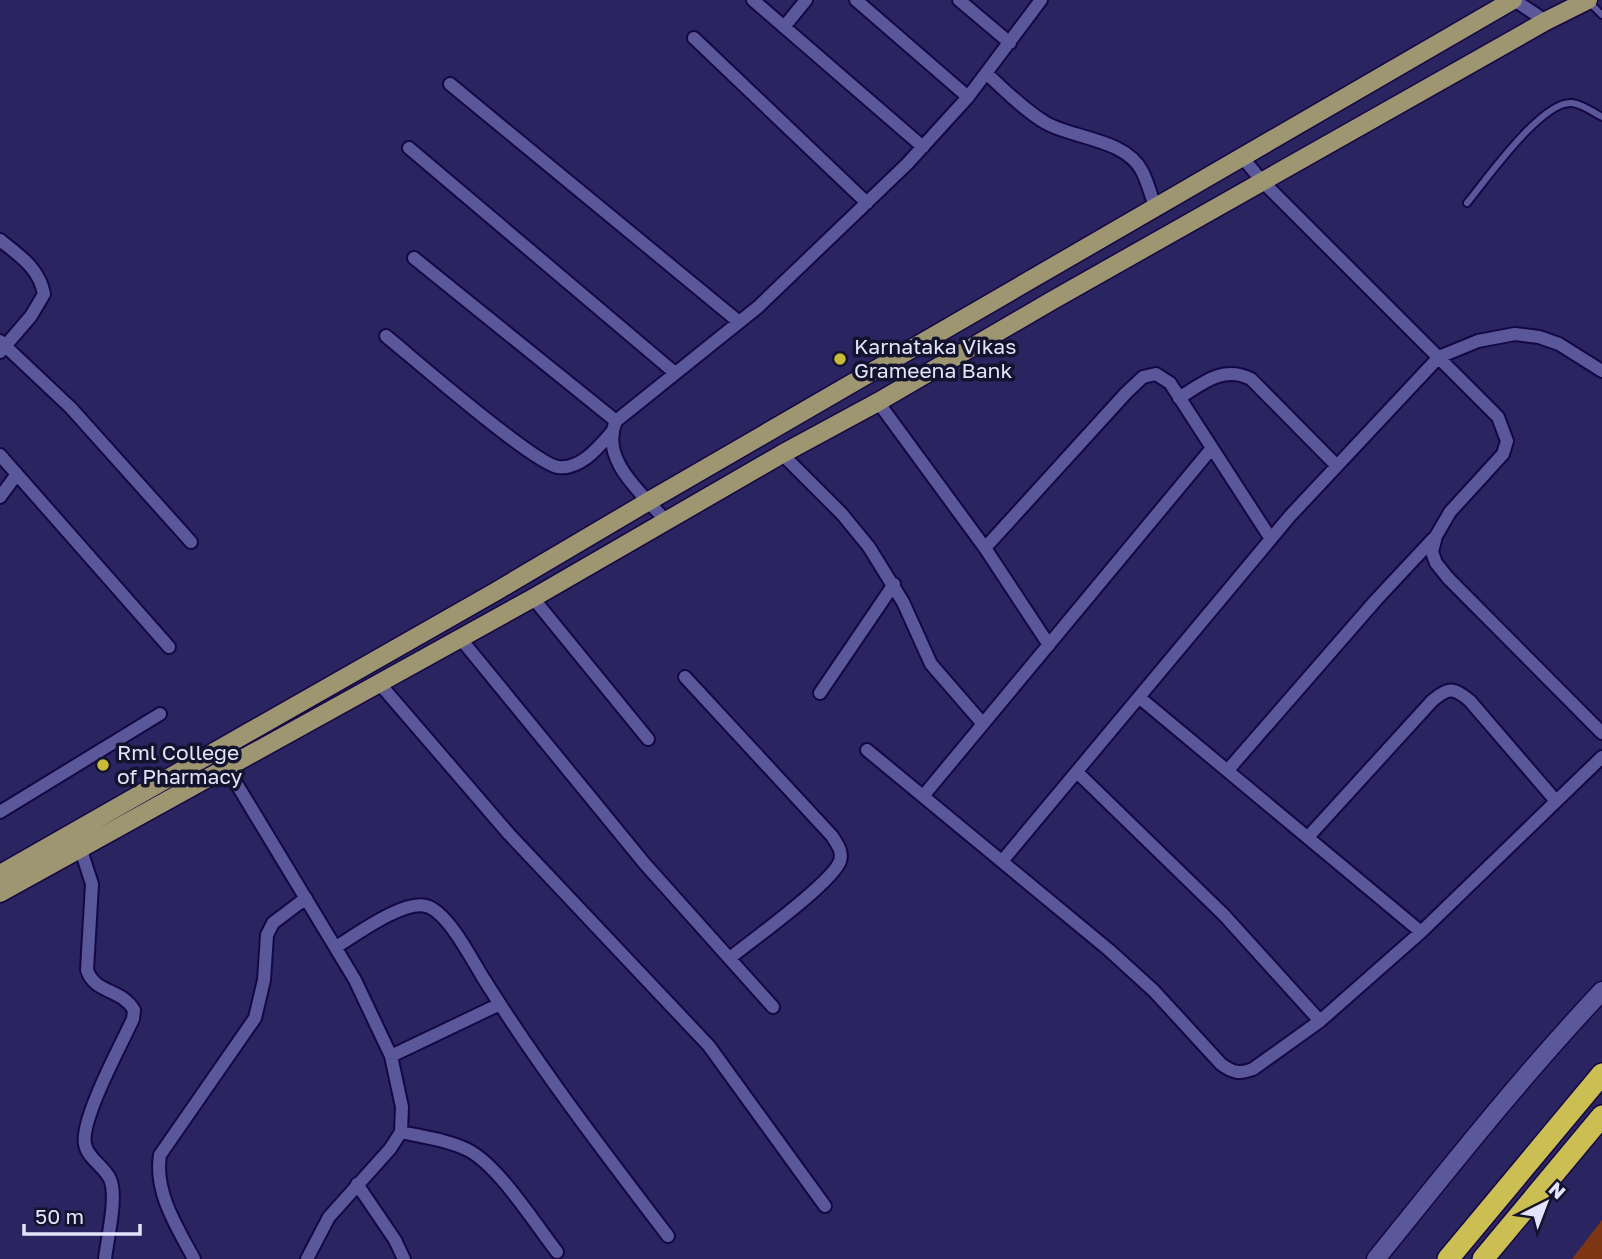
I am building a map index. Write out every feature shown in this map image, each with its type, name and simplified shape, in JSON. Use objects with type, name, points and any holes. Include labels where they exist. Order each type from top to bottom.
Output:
[{"type":"highway","points":[[1448,1259],[1602,1074]]},
{"type":"highway","points":[[1483,1259],[1602,1116]]},
{"type":"main road","points":[[0,874],[519,578],[1513,0]]},
{"type":"main road","points":[[0,893],[533,598],[665,520],[878,402],[1262,181],[1588,0]]},
{"type":"street","points":[[753,0],[923,147]]},
{"type":"street","points":[[784,27],[806,0]]},
{"type":"street","points":[[856,0],[968,97]]},
{"type":"street","points":[[959,0],[1010,43]]},
{"type":"street","points":[[387,336],[515,441],[547,463],[558,467],[570,466],[589,457],[613,427],[758,307],[923,147],[987,74],[1041,0]]},
{"type":"street","points":[[1513,0],[1546,22]]},
{"type":"street","points":[[694,38],[867,203]]},
{"type":"street","points":[[987,74],[1016,101],[1048,124],[1105,145],[1133,160],[1141,169],[1155,207]]},
{"type":"street","points":[[450,84],[739,322]]},
{"type":"street","points":[[409,148],[675,373]]},
{"type":"street","points":[[1228,770],[1376,600],[1436,536],[1450,512],[1503,454],[1507,441],[1498,416],[1262,181],[1242,157]]},
{"type":"street","points":[[0,240],[36,271],[44,294],[36,310],[2,346],[71,408],[191,542]]},
{"type":"street","points":[[414,258],[613,427]]},
{"type":"street","points":[[1003,860],[1078,774],[1271,539],[1439,358],[1478,341],[1515,334],[1539,337],[1559,344],[1602,371]]},
{"type":"street","points":[[1179,398],[1210,379],[1237,373],[1251,379],[1337,466]]},
{"type":"street","points":[[985,548],[1143,377],[1156,374],[1170,383],[1271,539]]},
{"type":"street","points":[[878,402],[985,548],[1049,645]]},
{"type":"street","points":[[613,427],[611,447],[619,467],[665,520]]},
{"type":"street","points":[[924,795],[1212,448]]},
{"type":"street","points":[[782,454],[850,523],[869,547],[894,584],[931,664],[983,724]]},
{"type":"street","points":[[0,455],[170,647]]},
{"type":"street","points":[[0,497],[17,474]]},
{"type":"street","points":[[1436,536],[1432,552],[1436,563],[1448,578],[1602,733]]},
{"type":"street","points":[[820,693],[894,584]]},
{"type":"street","points":[[533,598],[648,739]]},
{"type":"street","points":[[460,638],[645,864],[773,1007]]},
{"type":"street","points":[[685,677],[825,829],[840,849],[841,859],[828,879],[730,958]]},
{"type":"street","points":[[379,683],[509,834],[709,1046],[825,1206]]},
{"type":"street","points":[[1308,836],[1432,701],[1442,692],[1450,690],[1460,692],[1470,701],[1556,801]]},
{"type":"street","points":[[1140,698],[1421,932]]},
{"type":"street","points":[[0,812],[160,714]]},
{"type":"street","points":[[867,750],[1118,958],[1154,991],[1209,1053],[1231,1072],[1241,1073],[1253,1069],[1320,1021],[1421,932],[1602,757]]},
{"type":"street","points":[[227,768],[355,980],[391,1056],[402,1107],[401,1132],[390,1149],[329,1217],[307,1259]]},
{"type":"street","points":[[1078,774],[1224,915],[1320,1021]]},
{"type":"street","points":[[80,847],[92,884],[88,970],[90,978],[94,984],[122,995],[134,1010],[133,1019],[98,1094],[85,1134],[85,1145],[110,1179],[113,1192],[105,1259]]},
{"type":"street","points":[[194,1259],[168,1210],[160,1182],[160,1155],[255,1018],[264,980],[267,935],[273,923],[306,898]]},
{"type":"street","points":[[335,947],[396,912],[415,906],[426,906],[437,911],[460,940],[572,1111],[668,1236]]},
{"type":"street","points":[[1376,1259],[1470,1141],[1602,990]]},
{"type":"street","points":[[391,1056],[500,1004]]},
{"type":"street","points":[[401,1132],[452,1144],[482,1159],[498,1175],[557,1252]]},
{"type":"street","points":[[357,1184],[395,1240],[404,1259]]},
{"type":"lane","points":[[1588,0],[1602,15]]},
{"type":"lane","points":[[1467,203],[1531,127],[1554,107],[1571,103],[1602,117]]},
{"type":"shaded area","points":[[1602,1220],[1602,1259],[1572,1259]]},
{"type":"place","name":"Karnataka Vikas Grameena Bank","points":[[840,359]]},
{"type":"place","name":"Rml College of Pharmacy","points":[[103,765]]}]
